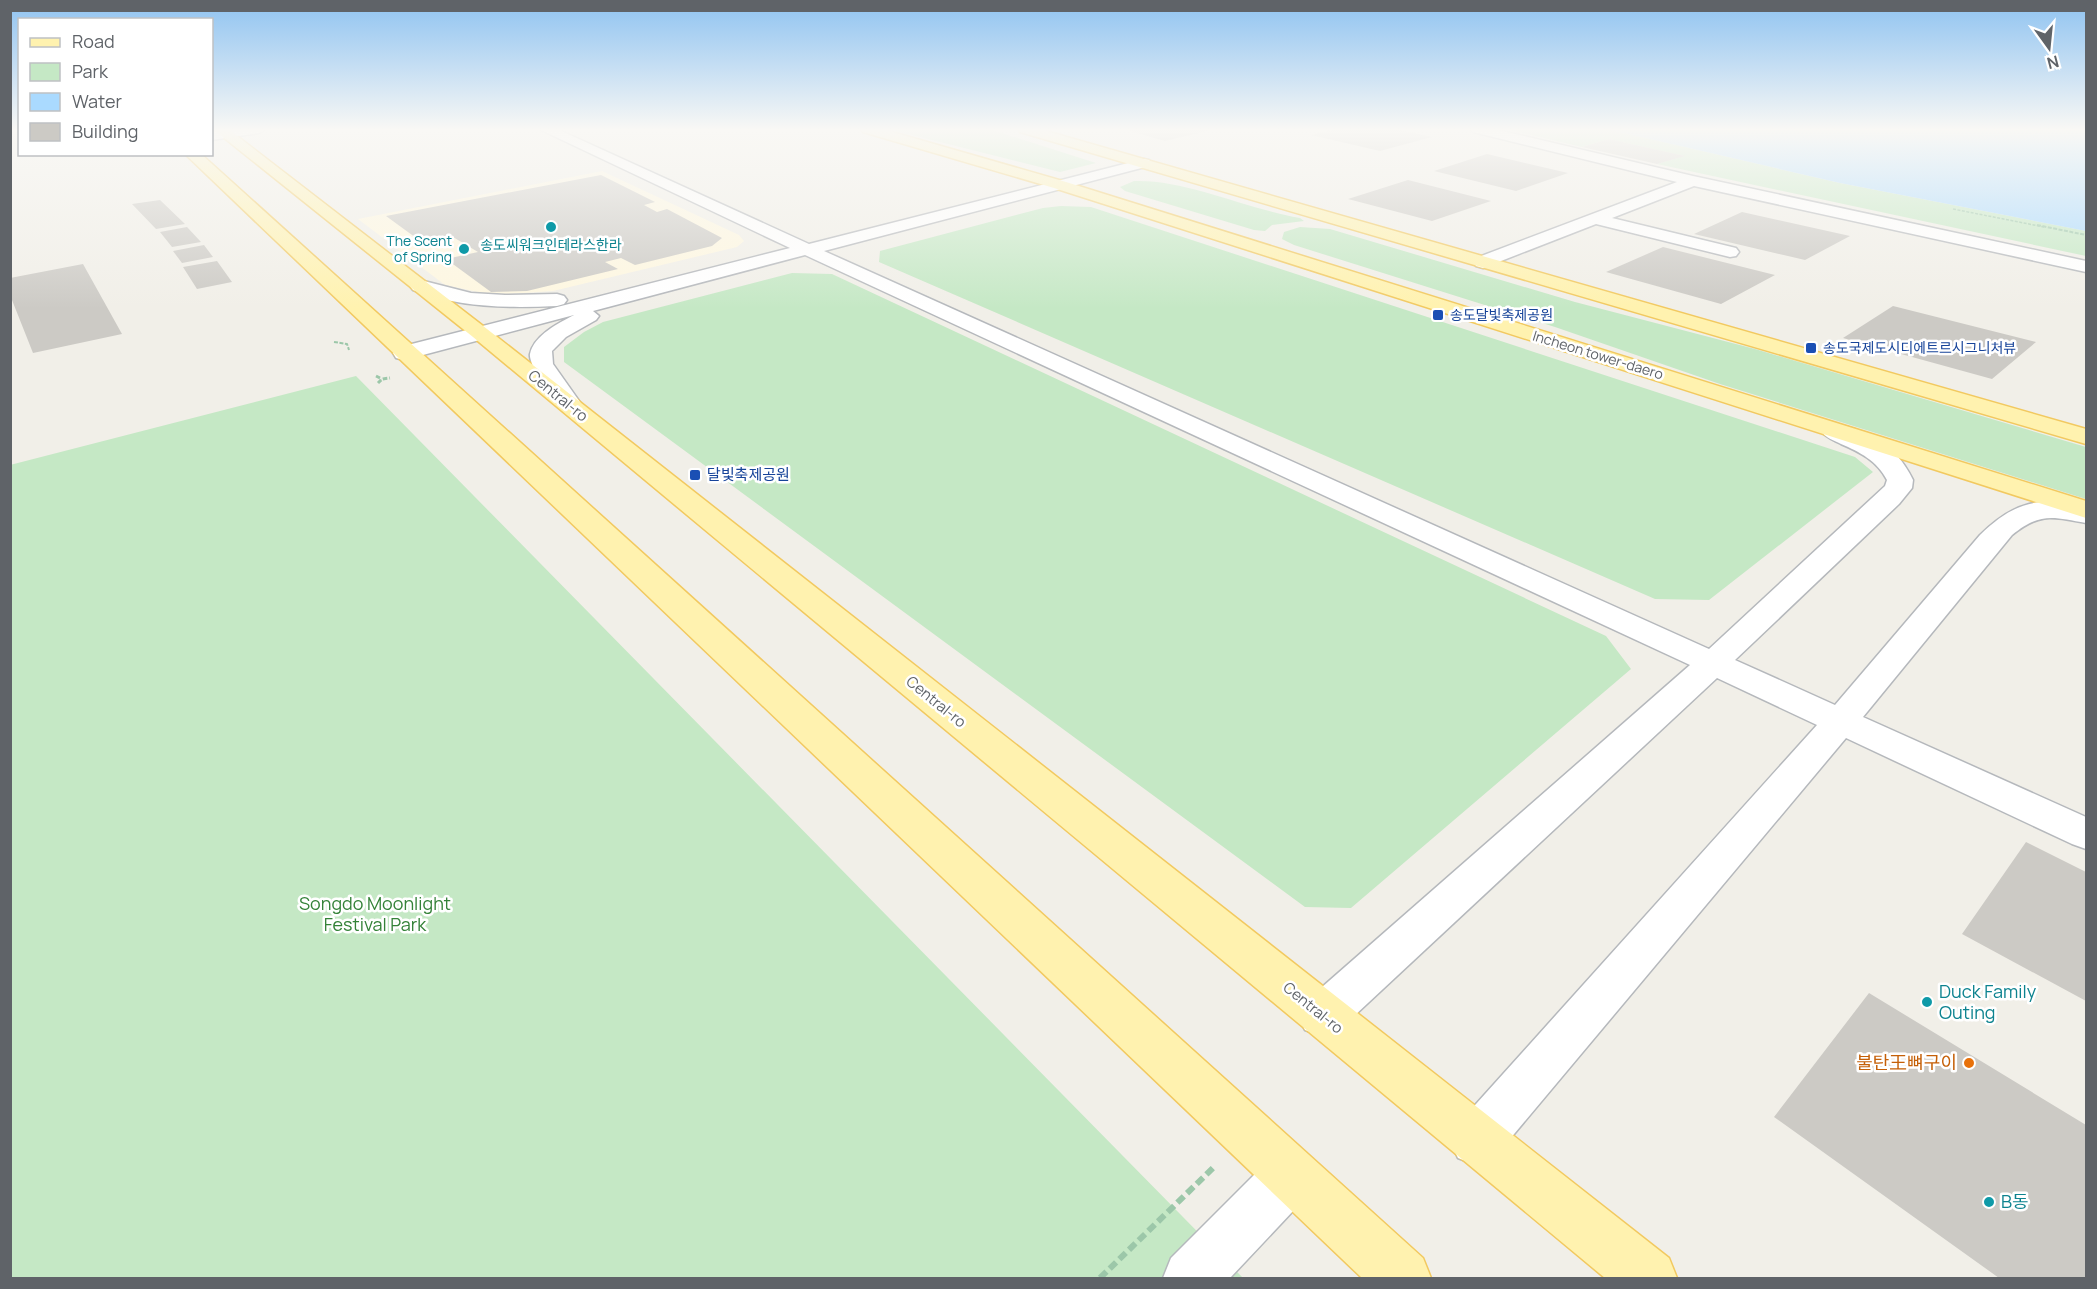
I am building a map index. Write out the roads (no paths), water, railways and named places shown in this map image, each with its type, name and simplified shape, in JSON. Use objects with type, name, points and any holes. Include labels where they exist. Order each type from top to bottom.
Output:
[{"type":"main road","points":[[225,189],[394,369],[1403,1278]]},
{"type":"main road","name":"Central-ro","points":[[293,189],[570,405],[1476,1141],[1649,1278]]},
{"type":"main road","name":"Incheon tower-daero","points":[[1073,189],[2086,510]]},
{"type":"main road","points":[[1234,189],[2086,437]]},
{"type":"street","points":[[675,189],[2086,834]]},
{"type":"street","points":[[394,369],[480,333],[1044,189]]},
{"type":"street","points":[[1483,262],[1672,189]]},
{"type":"street","points":[[1730,189],[2086,267]]},
{"type":"street","points":[[1594,219],[1730,252]]},
{"type":"street","points":[[420,286],[436,293],[493,302],[572,299],[660,287]]},
{"type":"street","points":[[570,405],[556,389],[539,359],[544,344],[572,325],[611,305],[660,287]]},
{"type":"street","points":[[1322,1016],[1714,662],[1898,488],[1900,480],[1891,462],[1856,441],[1806,420]]},
{"type":"street","points":[[1476,1141],[1841,721],[2009,522],[2019,514],[2044,508],[2086,515]]},
{"type":"street","points":[[1191,1278],[1291,1175]]},
{"type":"water","points":[[1872,189],[2086,189],[2086,231]]},
{"type":"place","name":"송도씨워크인테라스한라","points":[[551,227]]},
{"type":"place","name":"The Scent of Spring","points":[[464,249]]},
{"type":"place","name":"송도달빛축제공원","points":[[1438,315]]},
{"type":"place","name":"송도국제도시디에트르시그니처뷰","points":[[1811,348]]},
{"type":"place","name":"달빛축제공원","points":[[695,475]]},
{"type":"place","name":"Duck Family Outing","points":[[1927,1002]]},
{"type":"place","name":"불탄王뼈구이","points":[[1969,1063]]},
{"type":"place","name":"B동","points":[[1989,1202]]},
{"type":"park label","name":"Songdo Moonlight Festival Park","points":[[375,914]]}]
